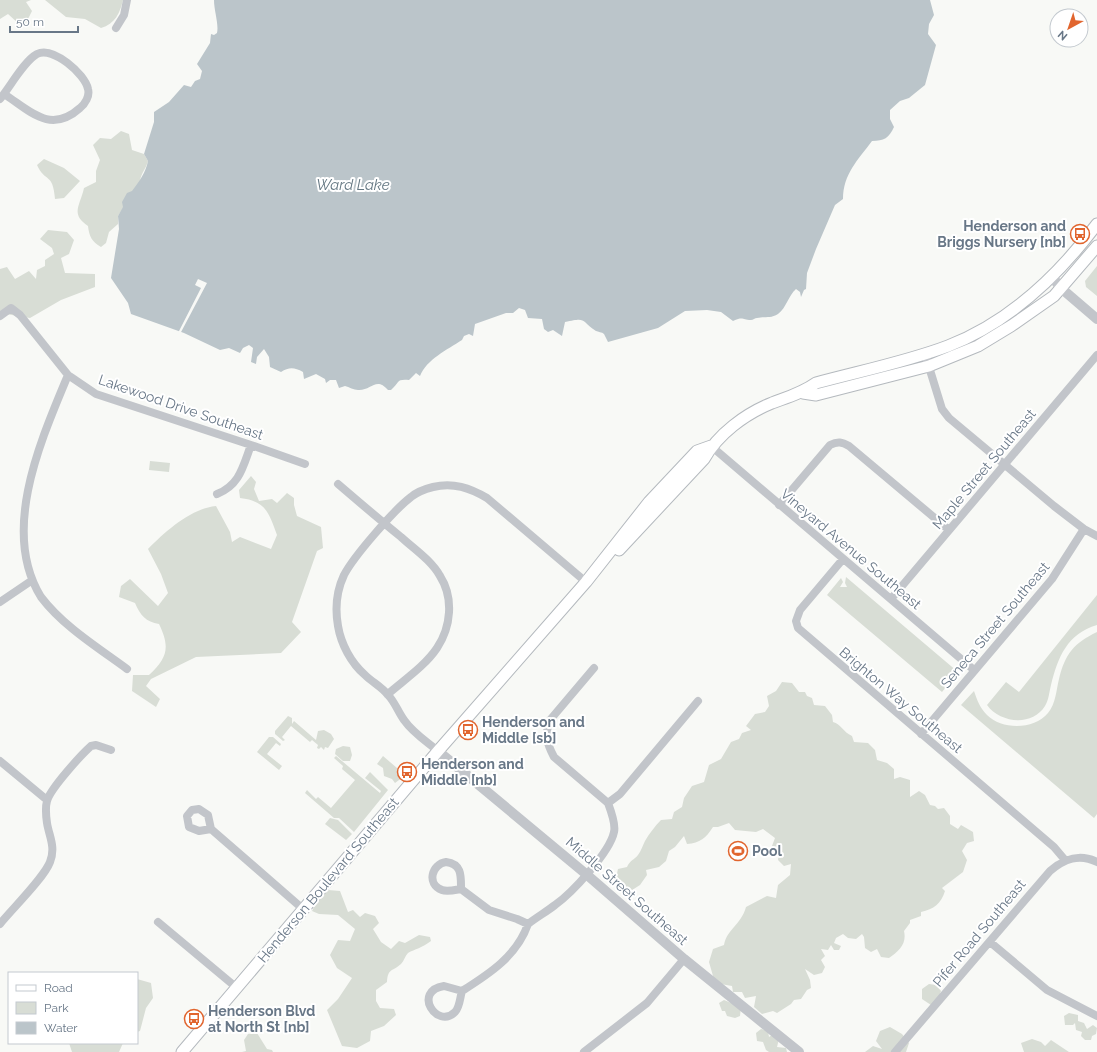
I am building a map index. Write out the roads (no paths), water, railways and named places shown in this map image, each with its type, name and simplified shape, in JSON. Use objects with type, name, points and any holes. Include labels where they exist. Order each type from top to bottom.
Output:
[{"type":"main road","name":"Henderson Boulevard Southeast","points":[[182,1052],[438,750],[586,582],[602,568],[704,459],[711,446],[721,436],[745,418],[770,404],[803,393],[816,383],[925,354],[968,338],[1017,308],[1052,278],[1097,224]]},
{"type":"main road","name":"Henderson Boulevard Southeast","points":[[803,393],[816,394],[929,366],[978,346],[1011,326],[1062,289],[1097,246]]},
{"type":"street","points":[[116,28],[124,15],[127,0]]},
{"type":"street","points":[[47,52],[59,56],[84,81],[88,89],[88,96],[81,108],[72,114],[49,119],[39,118],[2,97],[27,64],[37,54],[47,52]]},
{"type":"street","points":[[1052,278],[1062,289],[1097,319]]},
{"type":"street","name":"Lakewood Drive Southeast","points":[[0,316],[10,308],[20,315],[68,375],[96,394],[251,444],[305,464]]},
{"type":"street","points":[[925,354],[942,409],[949,418],[1054,506],[1084,529],[1097,536]]},
{"type":"street","name":"Maple Street Southeast","points":[[891,599],[1097,355]]},
{"type":"street","points":[[68,375],[32,461],[19,522],[20,544],[31,581],[40,596],[70,627],[127,669]]},
{"type":"street","points":[[779,505],[830,445],[836,442],[842,442],[849,446],[949,530]]},
{"type":"street","points":[[217,494],[227,490],[238,478],[251,444]]},
{"type":"street","name":"Vineyard Avenue Southeast","points":[[711,446],[974,670]]},
{"type":"street","points":[[338,484],[428,560],[440,576],[447,593],[450,612],[445,634],[437,649],[425,662],[388,694]]},
{"type":"street","points":[[438,750],[411,729],[388,694],[363,674],[350,657],[342,642],[337,614],[337,600],[344,575],[352,563],[385,524],[412,496],[422,490],[435,486],[459,485],[473,490],[487,498],[586,582]]},
{"type":"street","name":"Seneca Street Southeast","points":[[921,734],[1060,568],[1084,529]]},
{"type":"street","name":"Brighton Way Southeast","points":[[843,559],[800,610],[796,621],[798,628],[1054,847],[1065,860]]},
{"type":"street","points":[[0,602],[31,581]]},
{"type":"street","points":[[462,991],[448,986],[439,986],[431,992],[428,1002],[436,1014],[440,1016],[451,1015],[458,1007],[462,991],[497,967],[511,954],[523,938],[528,924],[561,900],[586,874],[610,845],[615,830],[612,811],[608,803],[554,757],[548,746],[546,737],[550,720],[594,668]]},
{"type":"street","points":[[608,803],[620,794],[698,701]]},
{"type":"street","points":[[0,924],[50,862],[53,846],[47,823],[47,800],[53,790],[92,746],[96,745],[111,750]]},
{"type":"street","name":"Middle Street Southeast","points":[[438,750],[586,874],[684,959],[799,1052]]},
{"type":"street","points":[[0,761],[47,800]]},
{"type":"street","points":[[210,829],[303,909]]},
{"type":"street","points":[[1065,860],[1078,857],[1097,862]]},
{"type":"street","name":"Pifer Road Southeast","points":[[895,1052],[1050,871],[1065,860]]},
{"type":"street","points":[[461,889],[489,910],[528,924]]},
{"type":"street","points":[[158,922],[237,988]]},
{"type":"street","points":[[990,942],[1047,990],[1097,1016]]},
{"type":"street","points":[[584,1052],[647,1003],[684,959]]},
{"type":"water","name":"Ward Lake","points":[[214,0],[930,0],[934,15],[929,24],[928,34],[936,45],[925,85],[909,98],[900,101],[890,110],[890,119],[894,127],[892,131],[886,138],[872,141],[848,175],[843,199],[835,205],[807,273],[806,289],[801,297],[800,292],[796,289],[778,314],[752,320],[741,318],[733,321],[721,312],[707,310],[685,311],[658,328],[608,342],[604,334],[596,331],[583,320],[565,322],[562,336],[553,330],[548,332],[544,329],[542,319],[528,318],[525,310],[519,308],[513,313],[506,313],[475,324],[473,336],[469,334],[464,336],[462,340],[438,355],[427,365],[420,376],[416,373],[409,380],[398,382],[391,390],[377,384],[363,390],[355,390],[345,386],[339,388],[336,380],[330,380],[326,383],[325,379],[316,374],[304,379],[303,372],[294,368],[289,368],[281,372],[270,367],[269,357],[264,349],[257,357],[256,364],[251,362],[253,348],[249,345],[243,348],[240,353],[229,348],[220,350],[184,333],[131,314],[128,303],[111,278],[119,229],[118,216],[123,207],[122,202],[127,193],[132,191],[137,184],[147,165],[148,161],[144,154],[154,122],[154,112],[169,102],[184,85],[191,87],[195,81],[200,79],[202,71],[197,64],[210,43],[211,34],[214,35],[217,33]]},
{"type":"water","name":"Pool","points":[[745,845],[746,857],[742,858],[739,854],[730,854],[731,846]]},
{"type":"place","name":"Henderson and Briggs Nursery [nb]","points":[[1080,234]]},
{"type":"place","name":"Henderson and Middle [sb]","points":[[468,730]]},
{"type":"place","name":"Henderson and Middle [nb]","points":[[407,772]]},
{"type":"place","name":"Pool","points":[[738,851]]},
{"type":"place","name":"Henderson Blvd at North St [nb]","points":[[194,1019]]}]
